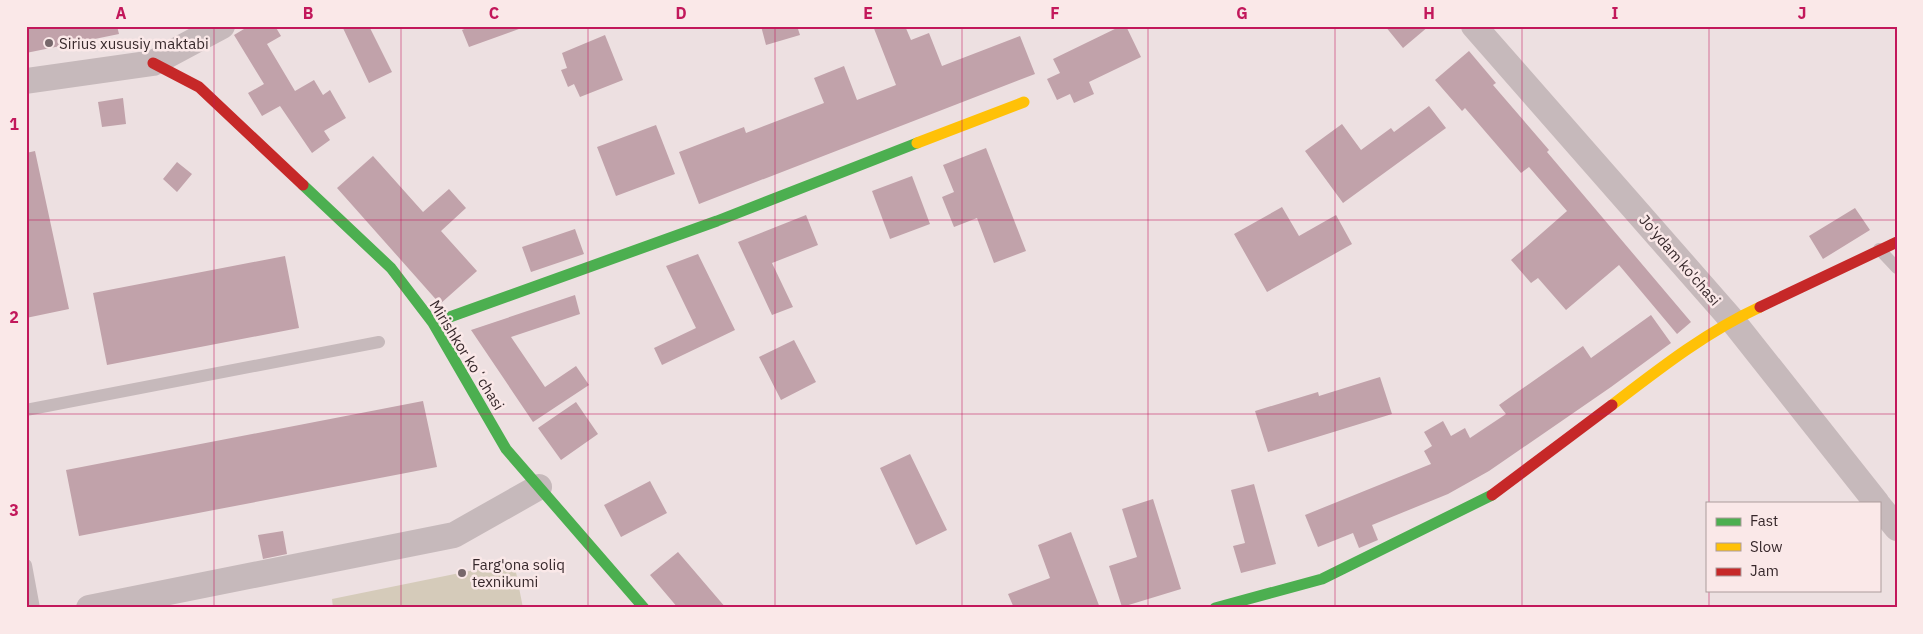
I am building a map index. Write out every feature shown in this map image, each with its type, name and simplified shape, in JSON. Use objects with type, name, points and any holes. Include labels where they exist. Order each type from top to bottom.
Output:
[{"type":"street","points":[[26,81],[153,63],[222,26]]},
{"type":"street","name":"Jo'ydam ko'chasi","points":[[1474,26],[1732,320],[1876,502]]},
{"type":"street","name":"Mirishkor koʻchasi","points":[[153,63],[199,87],[391,268],[433,322],[506,449],[644,608]]},
{"type":"street","points":[[433,322],[718,221],[1024,102]]},
{"type":"street","points":[[1215,608],[1322,579],[1498,492],[1654,373],[1732,320],[1897,242]]},
{"type":"street","points":[[89,608],[454,535],[539,487]]},
{"type":"street","points":[[1880,507],[1897,528]]},
{"type":"lane","points":[[1880,249],[1897,268]]},
{"type":"lane","points":[[26,410],[379,342]]},
{"type":"lane","points":[[26,565],[34,608]]},
{"type":"shaded area","points":[[514,562],[523,608],[333,608],[332,599]]},
{"type":"building","name":"Sirius xususiy maktabi","points":[[26,26],[117,26],[119,34],[26,53]]},
{"type":"building","points":[[249,26],[275,26],[281,36],[267,44],[295,91],[314,80],[323,95],[330,90],[346,118],[324,131],[330,140],[312,153],[280,106],[262,116],[248,93],[264,84],[234,35]]},
{"type":"building","points":[[342,26],[369,26],[392,72],[369,83]]},
{"type":"building","points":[[471,26],[527,26],[469,47],[462,30]]},
{"type":"building","points":[[761,26],[797,26],[800,35],[766,45]]},
{"type":"building","points":[[873,26],[905,26],[911,40],[929,33],[942,66],[1020,36],[1035,74],[699,204],[679,152],[744,127],[746,133],[824,103],[814,78],[844,66],[857,100],[896,85]]},
{"type":"building","points":[[1121,26],[1126,26],[1141,57],[1089,82],[1094,94],[1074,103],[1070,94],[1057,100],[1047,79],[1060,73],[1053,59]]},
{"type":"building","points":[[1385,26],[1429,26],[1403,48]]},
{"type":"building","points":[[605,35],[623,80],[580,97],[574,84],[568,87],[561,70],[567,68],[562,53]]},
{"type":"building","points":[[1469,51],[1496,83],[1493,85],[1549,150],[1547,152],[1691,322],[1677,334],[1619,265],[1566,310],[1538,278],[1531,283],[1511,260],[1567,211],[1529,167],[1521,173],[1465,108],[1462,111],[1435,80]]},
{"type":"building","points":[[123,98],[126,124],[102,127],[98,102]]},
{"type":"building","points":[[1429,106],[1446,128],[1343,203],[1305,151],[1342,124],[1361,150],[1391,128],[1394,132]]},
{"type":"building","points":[[656,125],[675,174],[616,196],[597,147]]},
{"type":"building","points":[[986,148],[1026,251],[994,263],[977,218],[954,227],[942,197],[954,192],[943,165]]},
{"type":"building","points":[[35,151],[69,309],[26,318],[26,153]]},
{"type":"building","points":[[373,156],[423,212],[449,189],[466,208],[441,231],[477,271],[440,304],[337,188]]},
{"type":"building","points":[[177,162],[192,174],[177,192],[163,179]]},
{"type":"building","points":[[912,176],[930,224],[890,239],[872,191]]},
{"type":"building","points":[[1282,207],[1299,236],[1336,215],[1352,244],[1267,292],[1234,234]]},
{"type":"building","points":[[1855,208],[1870,230],[1823,259],[1809,236]]},
{"type":"building","points":[[806,215],[818,245],[772,263],[793,307],[772,315],[738,242]]},
{"type":"building","points":[[575,229],[584,254],[531,272],[522,247]]},
{"type":"building","points":[[698,254],[735,330],[662,365],[654,348],[696,328],[666,266]]},
{"type":"building","points":[[285,256],[299,328],[107,365],[93,293]]},
{"type":"building","points":[[575,295],[580,314],[511,337],[545,387],[576,366],[589,385],[533,422],[471,330]]},
{"type":"building","points":[[1651,315],[1671,343],[1611,387],[1489,471],[1448,494],[1372,525],[1378,540],[1359,548],[1353,533],[1318,547],[1305,515],[1431,464],[1424,451],[1432,446],[1424,432],[1443,421],[1451,436],[1465,428],[1470,438],[1506,414],[1499,405],[1583,346],[1591,358]]},
{"type":"building","points":[[794,340],[816,382],[781,400],[759,357]]},
{"type":"building","points":[[1380,377],[1392,414],[1268,452],[1255,411],[1318,392],[1319,396]]},
{"type":"building","points":[[423,401],[437,467],[79,536],[66,470]]},
{"type":"building","points":[[576,402],[598,434],[561,460],[538,428]]},
{"type":"building","points":[[910,454],[947,530],[916,545],[880,468]]},
{"type":"building","points":[[650,481],[667,513],[621,537],[604,505]]},
{"type":"building","points":[[1254,484],[1276,564],[1241,573],[1233,546],[1245,543],[1231,490]]},
{"type":"building","points":[[1153,499],[1181,589],[1122,607],[1109,566],[1137,557],[1122,509]]},
{"type":"building","points":[[283,531],[287,554],[263,559],[258,535]]},
{"type":"building","points":[[1071,532],[1100,608],[1014,608],[1008,594],[1050,578],[1038,545]]},
{"type":"building","points":[[678,552],[726,608],[678,608],[650,575]]},
{"type":"traffic: fast","points":[[433,323],[717,221],[917,143]]},
{"type":"traffic: fast","points":[[303,185],[391,268],[433,323],[506,449],[644,608]]},
{"type":"traffic: fast","points":[[1215,608],[1322,579],[1492,495]]},
{"type":"traffic: slow","points":[[917,143],[1024,102]]},
{"type":"traffic: slow","points":[[1612,405],[1702,340],[1760,307]]},
{"type":"traffic: jam","points":[[153,63],[199,87],[303,185]]},
{"type":"traffic: jam","points":[[1760,307],[1897,242]]},
{"type":"traffic: jam","points":[[1492,495],[1612,405]]},
{"type":"place","name":"Sirius xususiy maktabi","points":[[49,43]]},
{"type":"place","name":"Farg'ona soliq texnikumi","points":[[462,573]]}]
